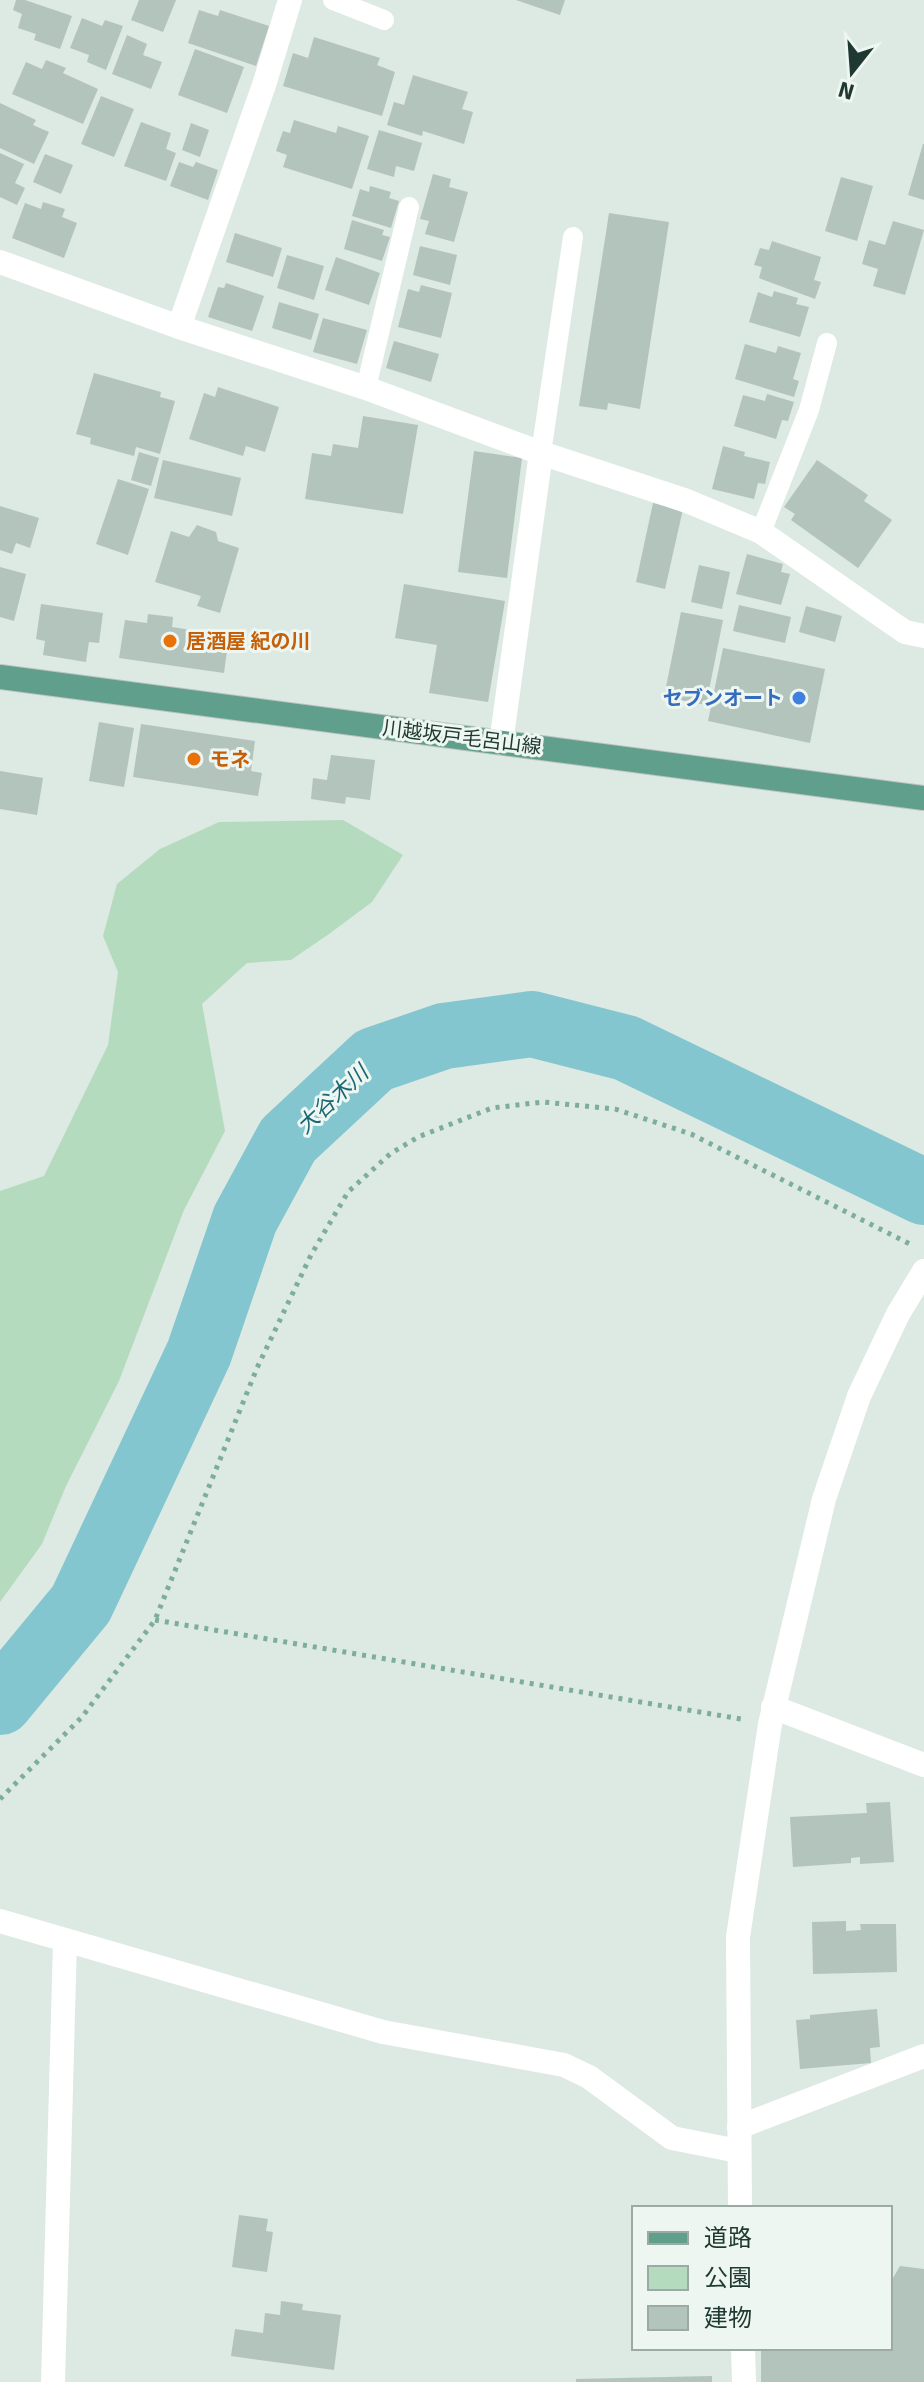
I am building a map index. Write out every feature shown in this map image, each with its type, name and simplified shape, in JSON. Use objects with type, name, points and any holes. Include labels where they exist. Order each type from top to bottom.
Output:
[{"type":"main road","name":"川越坂戸毛呂山線","points":[[0,677],[924,798]]},
{"type":"street","points":[[179,327],[264,85],[290,0]]},
{"type":"street","points":[[0,262],[179,327],[366,388],[541,453],[687,501],[761,532],[905,632],[924,636]]},
{"type":"street","points":[[501,743],[541,453]]},
{"type":"street","points":[[740,2206],[738,1937],[772,1716],[834,1469],[859,1396],[898,1314],[924,1271]]},
{"type":"street","points":[[772,1716],[924,1765]]},
{"type":"street","points":[[0,1921],[383,2032],[564,2065],[589,2077],[672,2138],[739,2139],[924,2056]]},
{"type":"street","points":[[53,2382],[65,1941]]},
{"type":"street","points":[[743,2350],[744,2382]]},
{"type":"lane","points":[[333,0],[384,20]]},
{"type":"lane","points":[[366,388],[409,207]]},
{"type":"lane","points":[[541,453],[573,237]]},
{"type":"lane","points":[[761,532],[809,410],[827,343]]},
{"type":"path","points":[[0,1799],[82,1717],[155,1620],[257,1368],[311,1255],[348,1192],[390,1154],[418,1137],[492,1108],[543,1102],[615,1109],[691,1134],[924,1252]]},
{"type":"path","points":[[155,1620],[772,1716]]},
{"type":"green space","points":[[343,820],[403,855],[372,902],[329,934],[291,960],[247,963],[202,1004],[225,1131],[184,1210],[119,1381],[66,1486],[42,1544],[0,1602],[0,1191],[44,1176],[108,1045],[118,972],[103,936],[117,884],[160,849],[219,822]]},
{"type":"building","points":[[16,0],[25,0],[72,16],[60,49],[34,40],[36,34],[18,28],[22,14],[13,10]]},
{"type":"building","points":[[139,0],[176,0],[163,32],[131,20]]},
{"type":"building","points":[[516,0],[565,0],[560,15]]},
{"type":"building","points":[[199,10],[218,16],[220,10],[269,26],[256,66],[188,43]]},
{"type":"building","points":[[82,18],[102,26],[105,20],[123,26],[106,70],[87,62],[89,55],[70,48]]},
{"type":"building","points":[[127,35],[147,44],[143,55],[162,62],[151,89],[112,74]]},
{"type":"building","points":[[314,37],[380,58],[377,65],[395,72],[382,116],[283,86],[293,53],[308,58]]},
{"type":"building","points":[[195,49],[244,67],[227,113],[178,95]]},
{"type":"building","points":[[46,60],[66,68],[63,73],[98,89],[83,124],[12,94],[26,62],[42,69]]},
{"type":"building","points":[[413,75],[468,92],[462,109],[473,112],[464,144],[423,131],[422,136],[387,125],[394,102],[404,105]]},
{"type":"building","points":[[101,96],[134,109],[114,157],[81,144]]},
{"type":"building","points":[[0,103],[36,120],[33,125],[49,132],[34,164],[0,148]]},
{"type":"building","points":[[294,120],[336,133],[338,126],[369,136],[352,189],[283,167],[287,155],[276,151],[283,131],[290,133]]},
{"type":"building","points":[[141,122],[171,133],[166,149],[176,153],[166,181],[124,166]]},
{"type":"building","points":[[191,123],[209,130],[200,157],[182,150]]},
{"type":"building","points":[[379,130],[422,143],[414,171],[396,166],[394,177],[367,169]]},
{"type":"building","points":[[924,144],[924,200],[908,195]]},
{"type":"building","points":[[0,153],[24,164],[15,183],[25,188],[17,205],[0,197]]},
{"type":"building","points":[[45,154],[73,165],[61,194],[33,182]]},
{"type":"building","points":[[179,162],[193,167],[196,162],[218,170],[208,200],[170,186]]},
{"type":"building","points":[[433,174],[451,179],[449,187],[468,192],[454,242],[425,234],[429,221],[420,219]]},
{"type":"building","points":[[841,177],[873,186],[857,241],[825,231]]},
{"type":"building","points":[[370,186],[391,192],[389,198],[399,201],[391,228],[352,216],[360,189],[369,192]]},
{"type":"building","points":[[43,202],[65,209],[62,217],[77,223],[64,258],[12,238],[25,203],[41,209]]},
{"type":"building","points":[[609,213],[669,222],[640,409],[608,403],[607,410],[579,406]]},
{"type":"building","points":[[352,220],[384,230],[382,235],[390,237],[382,261],[344,249]]},
{"type":"building","points":[[893,221],[924,230],[905,295],[873,286],[878,269],[862,264],[869,240],[885,245]]},
{"type":"building","points":[[235,233],[282,248],[273,277],[226,262]]},
{"type":"building","points":[[772,241],[821,257],[814,280],[821,282],[815,299],[759,278],[762,267],[754,265],[760,248],[769,250]]},
{"type":"building","points":[[420,246],[457,255],[450,285],[413,275]]},
{"type":"building","points":[[287,255],[324,266],[314,300],[277,288]]},
{"type":"building","points":[[336,257],[380,273],[369,305],[325,290]]},
{"type":"building","points":[[226,283],[264,296],[252,331],[208,317],[218,287],[224,288]]},
{"type":"building","points":[[421,285],[452,293],[441,338],[398,327],[408,289],[419,292]]},
{"type":"building","points":[[774,291],[798,298],[796,304],[809,307],[800,337],[749,322],[758,292],[772,297]]},
{"type":"building","points":[[279,302],[319,314],[311,340],[272,328]]},
{"type":"building","points":[[323,318],[367,330],[357,364],[313,352]]},
{"type":"building","points":[[394,341],[439,354],[431,382],[386,368]]},
{"type":"building","points":[[745,344],[776,353],[778,346],[801,353],[793,379],[799,381],[794,397],[735,379]]},
{"type":"building","points":[[94,373],[161,392],[160,397],[175,401],[160,454],[136,447],[134,456],[90,444],[91,438],[76,434]]},
{"type":"building","points":[[218,387],[279,407],[265,452],[246,446],[243,456],[189,439],[204,393],[215,397]]},
{"type":"building","points":[[767,394],[794,402],[788,421],[782,420],[776,439],[734,426],[743,395],[765,401]]},
{"type":"building","points":[[363,416],[418,425],[403,514],[305,499],[312,453],[331,456],[333,444],[358,448]]},
{"type":"building","points":[[723,446],[745,452],[744,456],[770,462],[765,484],[758,483],[754,499],[712,489]]},
{"type":"building","points":[[474,451],[522,458],[507,578],[458,572]]},
{"type":"building","points":[[139,452],[159,458],[151,486],[131,480]]},
{"type":"building","points":[[163,460],[241,478],[232,516],[154,498]]},
{"type":"building","points":[[817,460],[868,495],[864,501],[892,520],[858,568],[791,520],[795,514],[784,507]]},
{"type":"building","points":[[118,479],[149,489],[128,555],[96,544]]},
{"type":"building","points":[[653,503],[683,509],[665,589],[636,582]]},
{"type":"building","points":[[0,506],[39,518],[30,548],[16,543],[12,554],[0,550]]},
{"type":"building","points":[[197,525],[216,532],[218,541],[239,548],[220,613],[197,606],[201,596],[155,582],[171,531],[189,537]]},
{"type":"building","points":[[747,554],[783,564],[781,572],[790,574],[781,605],[736,594]]},
{"type":"building","points":[[699,565],[730,572],[722,609],[691,602]]},
{"type":"building","points":[[0,567],[26,574],[14,621],[0,617]]},
{"type":"building","points":[[404,584],[505,601],[488,702],[429,693],[437,645],[395,638]]},
{"type":"building","points":[[41,604],[103,613],[99,643],[89,642],[86,662],[43,655],[45,641],[36,639]]},
{"type":"building","points":[[739,605],[791,617],[785,643],[733,631]]},
{"type":"building","points":[[806,606],[842,616],[835,642],[799,632]]},
{"type":"building","points":[[681,612],[723,620],[706,705],[664,697]]},
{"type":"building","points":[[148,614],[173,617],[172,627],[210,633],[208,640],[228,643],[224,673],[119,658],[125,620],[147,623]]},
{"type":"building","points":[[723,648],[825,669],[810,743],[708,721]]},
{"type":"building","points":[[99,722],[134,728],[124,787],[89,781]]},
{"type":"building","points":[[141,724],[255,741],[251,771],[262,773],[258,796],[133,777]]},
{"type":"building","points":[[331,755],[375,760],[370,800],[346,797],[345,804],[311,799],[313,778],[327,780]]},
{"type":"building","points":[[0,771],[43,778],[37,815],[0,809]]},
{"type":"building","points":[[890,1802],[894,1862],[860,1864],[860,1857],[851,1858],[851,1863],[793,1867],[790,1817],[867,1813],[866,1803]]},
{"type":"building","points":[[846,1921],[846,1931],[861,1930],[860,1924],[896,1924],[897,1972],[813,1974],[812,1922]]},
{"type":"building","points":[[877,2009],[880,2047],[870,2048],[871,2063],[800,2069],[796,2020],[810,2019],[810,2015]]},
{"type":"building","points":[[239,2215],[268,2219],[266,2231],[273,2232],[267,2272],[232,2267]]},
{"type":"building","points":[[900,2266],[924,2269],[924,2382],[761,2382],[761,2350],[892,2350],[892,2280]]},
{"type":"building","points":[[281,2301],[303,2304],[302,2310],[341,2315],[334,2370],[231,2356],[235,2329],[263,2333],[265,2313],[280,2315]]},
{"type":"building","points":[[712,2376],[712,2382],[576,2382],[576,2379]]},
{"type":"waterway","name":"大谷木川","points":[[0,1702],[81,1604],[199,1353],[245,1219],[288,1140],[374,1060],[444,1036],[532,1024],[626,1048],[924,1192]]},
{"type":"place","name":"居酒屋 紀の川","points":[[170,641]]},
{"type":"place","name":"セブンオート","points":[[799,698]]},
{"type":"place","name":"モネ","points":[[194,759]]}]
